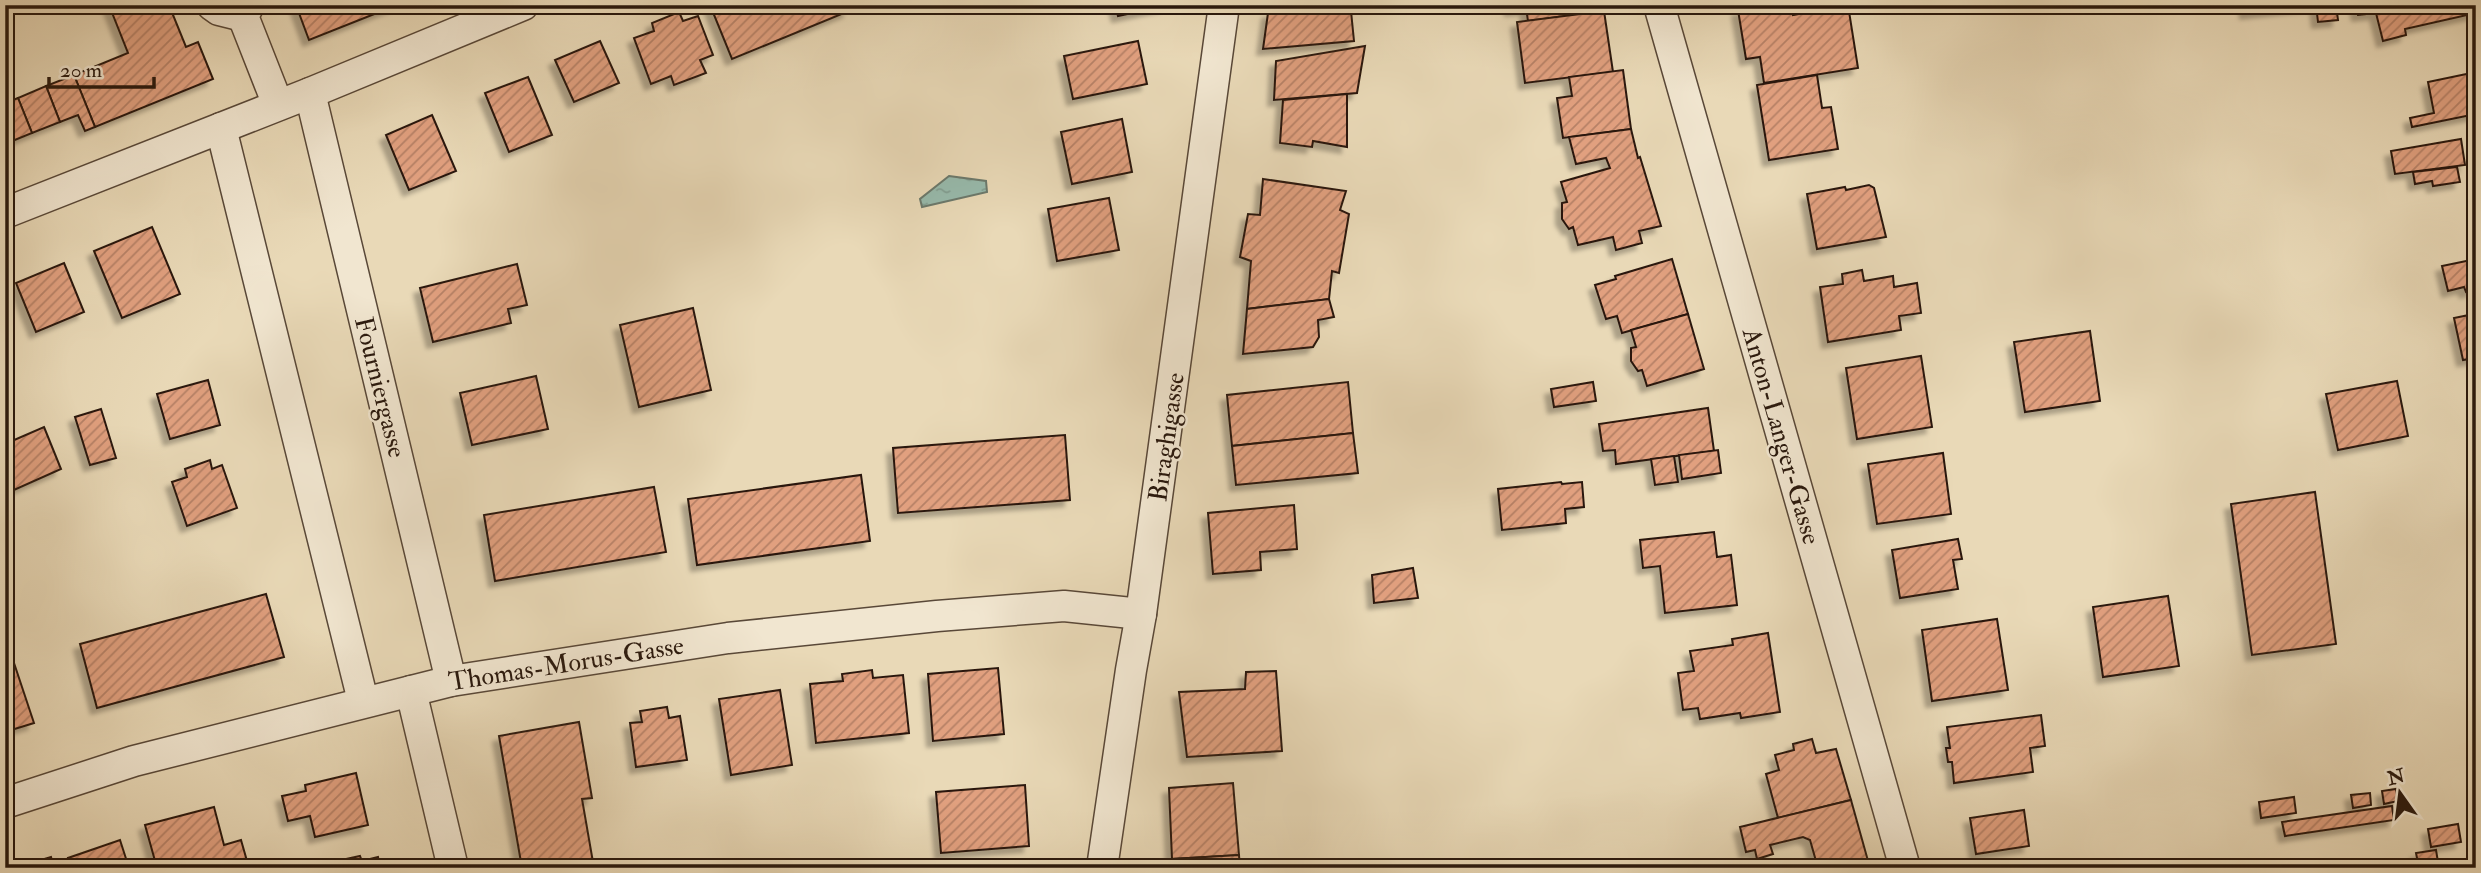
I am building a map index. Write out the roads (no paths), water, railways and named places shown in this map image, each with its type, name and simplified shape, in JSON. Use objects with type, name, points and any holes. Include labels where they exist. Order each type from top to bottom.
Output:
[{"type":"street","points":[[212,5],[219,10],[246,11],[278,105]]},
{"type":"street","points":[[5,214],[523,5]]},
{"type":"street","name":"Biraghigasse","points":[[1102,868],[1129,683],[1142,614],[1224,5]]},
{"type":"street","name":"Anton-Langer-Gasse","points":[[1659,5],[1905,868]]},
{"type":"street","name":"Fourniergasse","points":[[310,93],[452,681]]},
{"type":"street","points":[[221,128],[363,701]]},
{"type":"street","name":"Thomas-Morus-Gasse","points":[[5,803],[134,761],[363,701],[452,681],[728,638],[924,617],[1064,606],[1142,614]]},
{"type":"street","points":[[411,691],[453,868]]},
{"type":"water","points":[[949,176],[986,181],[987,192],[922,207],[920,199]]}]
